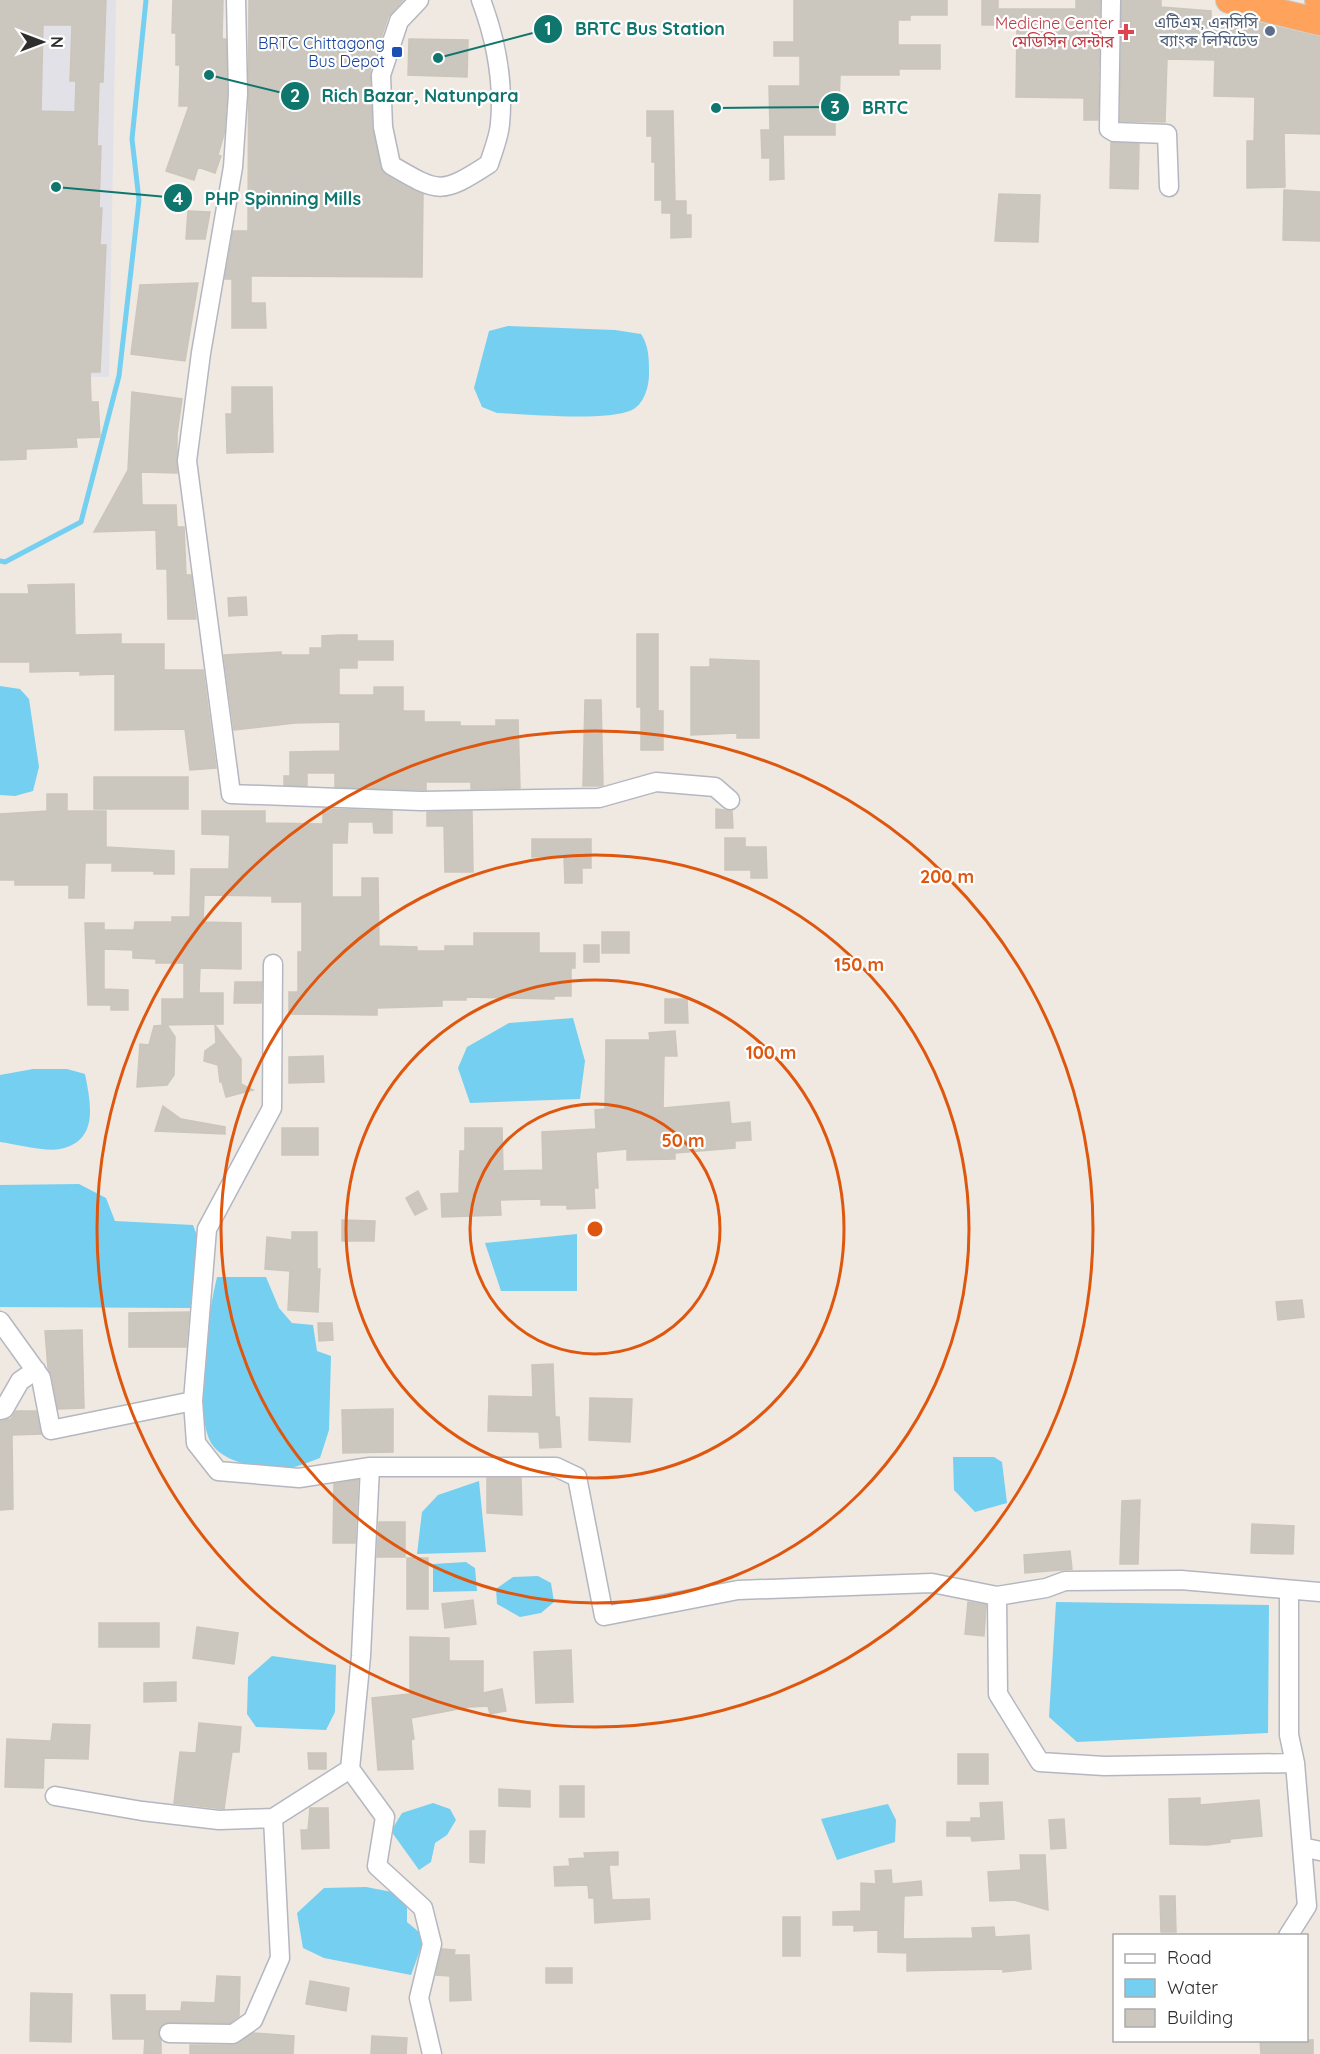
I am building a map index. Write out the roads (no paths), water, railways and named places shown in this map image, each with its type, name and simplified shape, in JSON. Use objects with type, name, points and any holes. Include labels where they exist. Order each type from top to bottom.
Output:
[{"type":"highway","points":[[1229,0],[1320,22]]},
{"type":"street","points":[[236,0],[237,94],[233,167],[201,353],[187,461],[231,794],[421,801],[599,798],[656,782],[715,788],[730,800]]},
{"type":"street","points":[[419,0],[399,21],[381,75],[383,127],[391,165],[430,188],[458,185],[489,164],[500,126],[500,79],[495,44],[481,0]]},
{"type":"street","points":[[1112,0],[1109,129],[1114,132],[1167,134],[1169,187]]},
{"type":"street","points":[[273,964],[272,1108],[207,1229],[193,1401],[196,1443],[218,1470],[299,1478],[370,1467],[556,1467],[577,1477],[604,1616],[738,1590],[933,1583],[997,1596],[1046,1588],[1065,1581],[1181,1580],[1320,1592]]},
{"type":"street","points":[[0,1321],[41,1378],[51,1430],[193,1401]]},
{"type":"street","points":[[0,1410],[4,1409],[20,1381],[36,1370]]},
{"type":"street","points":[[370,1467],[361,1656],[350,1769],[385,1817],[377,1866],[423,1908],[432,1944],[419,1998],[432,2054]]},
{"type":"street","points":[[1289,1591],[1289,1736],[1295,1763],[1307,1906],[1289,1934]]},
{"type":"street","points":[[997,1596],[998,1694],[1040,1762],[1104,1766],[1295,1763]]},
{"type":"street","points":[[56,1796],[141,1811],[219,1820],[273,1818],[350,1769]]},
{"type":"street","points":[[169,2033],[233,2034],[253,2020],[280,1958],[273,1818]]},
{"type":"street","points":[[1302,1847],[1320,1851]]},
{"type":"water","points":[[508,326],[615,330],[641,334],[647,348],[649,363],[648,384],[643,399],[632,410],[604,416],[497,413],[482,407],[474,388],[489,331]]},
{"type":"water","points":[[0,686],[20,689],[29,699],[39,767],[33,791],[15,796],[0,795]]},
{"type":"water","points":[[573,1018],[585,1061],[580,1099],[470,1103],[458,1068],[467,1047],[509,1023]]},
{"type":"water","points":[[33,1069],[67,1069],[85,1074],[89,1097],[89,1120],[87,1130],[73,1145],[60,1149],[47,1149],[0,1142],[0,1075]]},
{"type":"water","points":[[79,1184],[106,1198],[115,1221],[193,1225],[198,1238],[192,1308],[0,1307],[0,1185]]},
{"type":"water","points":[[577,1234],[577,1291],[501,1291],[485,1243]]},
{"type":"water","points":[[217,1277],[266,1277],[279,1308],[292,1323],[313,1325],[317,1351],[331,1356],[329,1430],[320,1458],[294,1467],[260,1467],[225,1456],[210,1441],[205,1425],[202,1383],[206,1336]]},
{"type":"water","points":[[953,1457],[994,1457],[1002,1462],[1007,1503],[975,1512],[954,1490]]},
{"type":"water","points":[[479,1481],[486,1552],[417,1554],[422,1512],[438,1495]]},
{"type":"water","points":[[466,1562],[475,1568],[477,1591],[433,1592],[433,1564]]},
{"type":"water","points":[[538,1576],[551,1583],[554,1602],[541,1613],[520,1617],[497,1604],[496,1589],[513,1577]]},
{"type":"water","points":[[1056,1602],[1269,1605],[1268,1733],[1077,1742],[1049,1717]]},
{"type":"water","points":[[272,1656],[336,1665],[335,1712],[326,1730],[256,1727],[247,1714],[248,1677]]},
{"type":"water","points":[[433,1803],[450,1809],[456,1820],[447,1835],[435,1843],[431,1862],[419,1870],[391,1831],[402,1813]]},
{"type":"water","points":[[888,1804],[896,1820],[895,1842],[837,1860],[821,1819]]},
{"type":"water","points":[[366,1887],[397,1893],[407,1906],[407,1922],[425,1937],[411,1975],[324,1958],[303,1948],[297,1913],[324,1888]]},
{"type":"waterway","points":[[0,561],[5,562],[81,522],[119,376],[139,200],[132,139],[146,0]]},
{"type":"place","name":"এটিএম, এনসিসি ব্যাংক লিমিটেড","points":[[1270,31]]},
{"type":"place","name":"Medicine Center মেডিসিন সেন্টার","points":[[1126,32]]},
{"type":"place","name":"BRTC Chittagong Bus Depot","points":[[397,52]]},
{"type":"place","name":"BRTC Bus Station","points":[[438,58]]},
{"type":"place","name":"Rich Bazar, Natunpara","points":[[209,75]]},
{"type":"place","name":"BRTC","points":[[716,108]]},
{"type":"place","name":"PHP Spinning Mills","points":[[56,187]]}]
